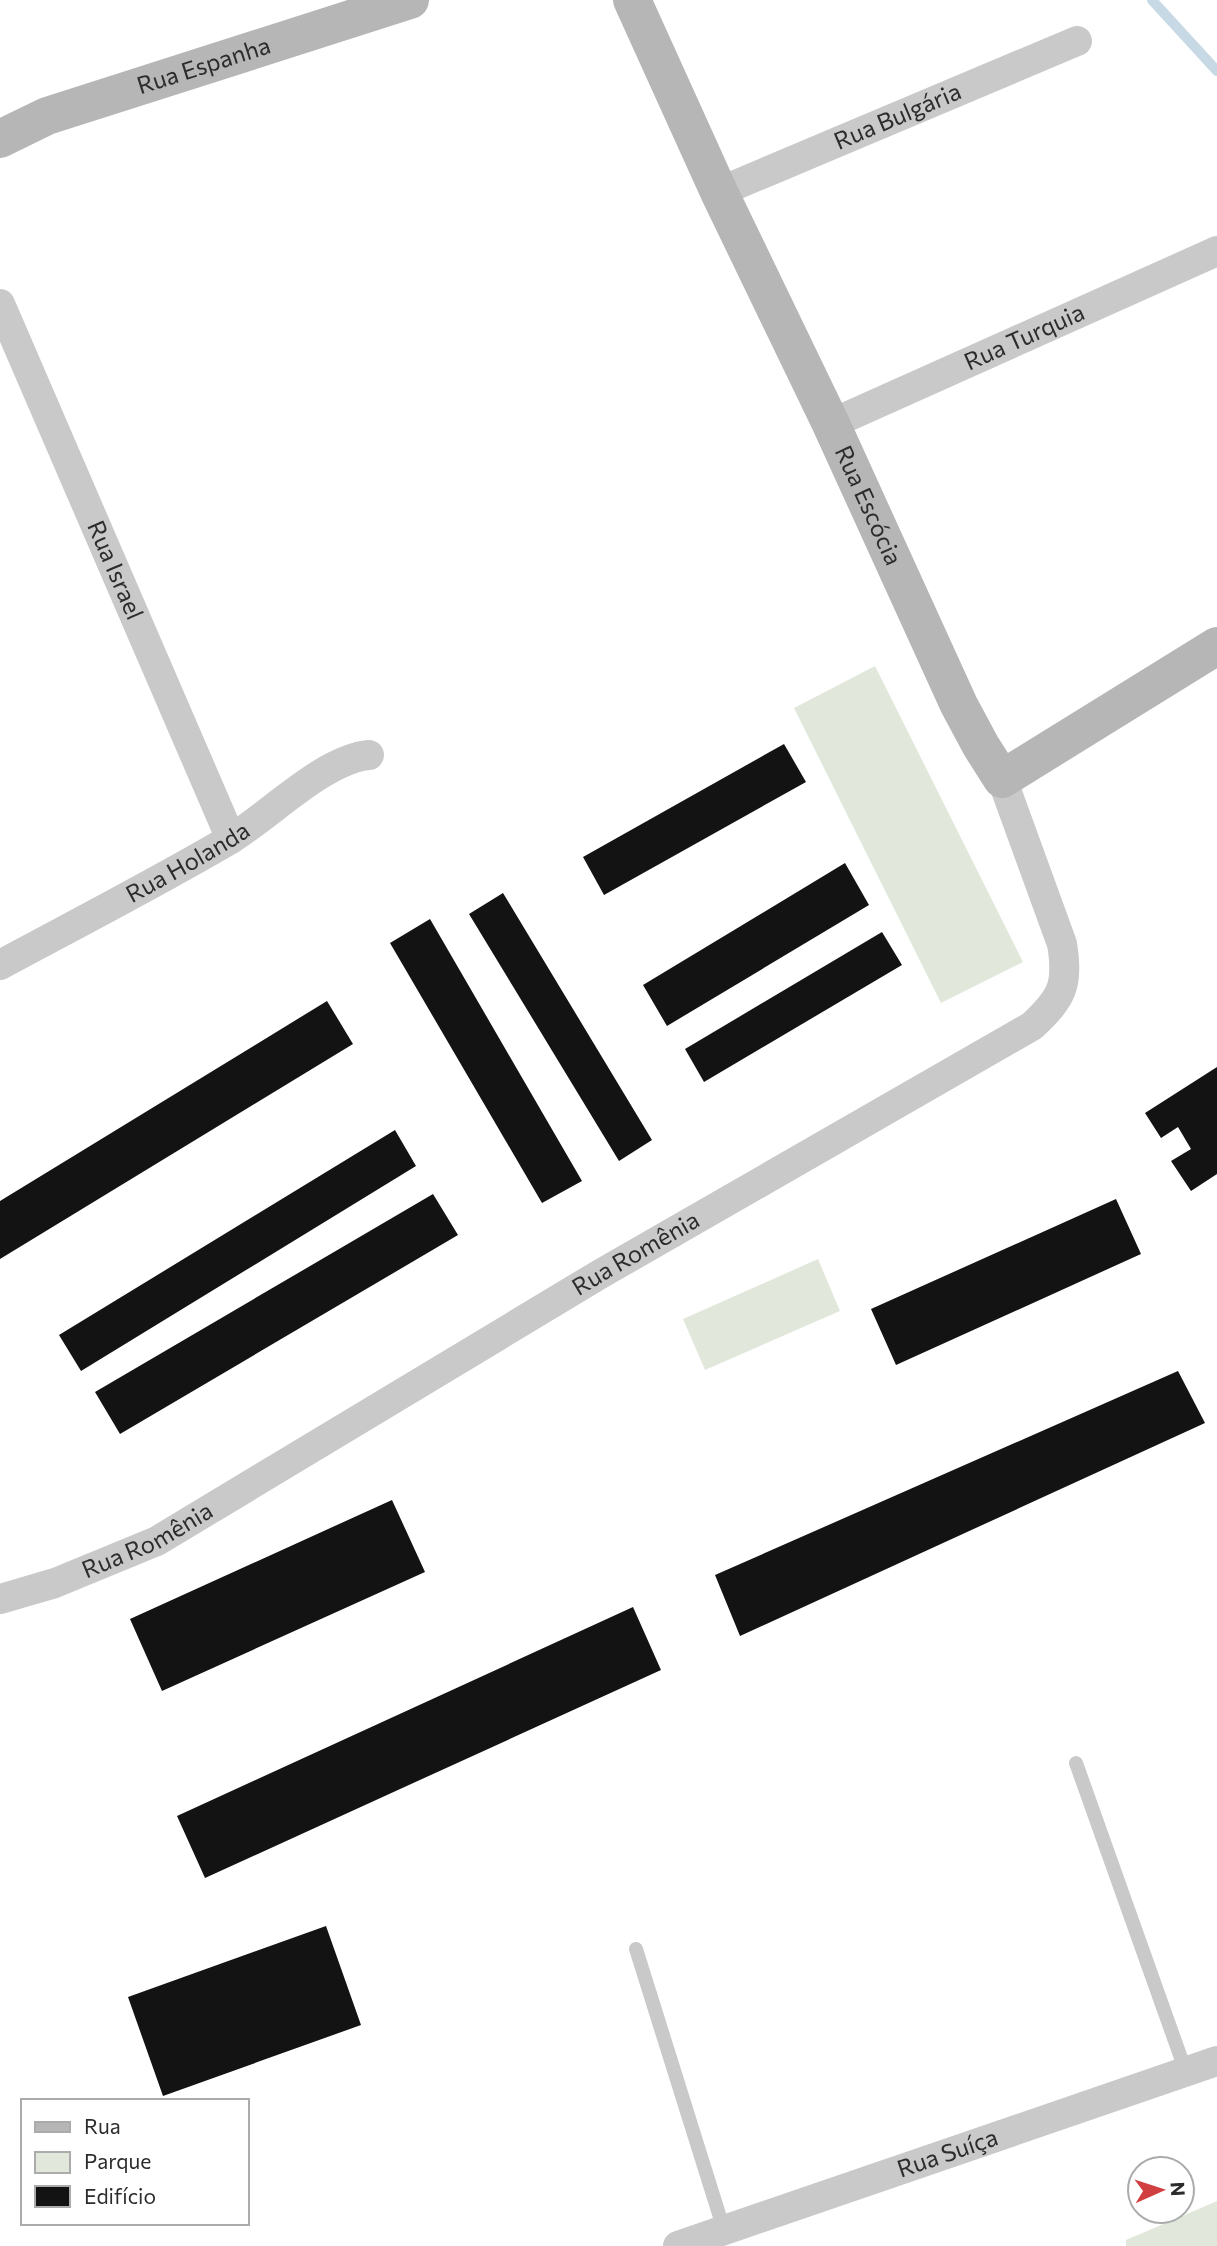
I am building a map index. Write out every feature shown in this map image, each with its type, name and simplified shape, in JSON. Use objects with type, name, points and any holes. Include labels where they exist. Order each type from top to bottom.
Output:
[{"type":"street","name":"Rua Espanha","points":[[0,139],[47,116],[410,0]]},
{"type":"street","name":"Rua Escócia","points":[[632,0],[719,192],[831,424],[959,705],[1002,779]]},
{"type":"street","name":"Rua Bulgária","points":[[719,192],[1077,41]]},
{"type":"street","name":"Rua Turquia","points":[[831,424],[1217,251]]},
{"type":"street","name":"Rua Israel","points":[[0,304],[231,839]]},
{"type":"street","points":[[1002,779],[1217,646]]},
{"type":"street","name":"Rua Holanda","points":[[0,965],[231,839],[330,768],[350,758],[369,755]]},
{"type":"street","name":"Rua Romênia","points":[[0,1599],[55,1583],[157,1541],[601,1273],[1032,1026],[1052,1008],[1062,990],[1066,969],[1062,944],[1002,779]]},
{"type":"street","name":"Rua Suíça","points":[[678,2246],[1217,2061]]},
{"type":"lane","points":[[1076,1763],[1186,2072]]},
{"type":"lane","points":[[636,1949],[724,2230]]},
{"type":"green space","points":[[875,666],[1023,962],[941,1003],[794,708]]},
{"type":"green space","points":[[818,1259],[840,1311],[705,1370],[683,1319]]},
{"type":"green space","points":[[1217,2201],[1217,2246],[1126,2246],[1126,2240],[1161,2225],[1196,2225],[1196,2210]]},
{"type":"building","points":[[784,744],[806,782],[604,895],[583,857]]},
{"type":"building","points":[[845,863],[869,905],[667,1026],[643,985]]},
{"type":"building","points":[[503,893],[652,1140],[619,1161],[469,914]]},
{"type":"building","points":[[430,919],[582,1181],[542,1203],[390,943]]},
{"type":"building","points":[[882,932],[902,965],[704,1082],[685,1049]]},
{"type":"building","points":[[327,1001],[353,1044],[0,1259],[0,1201]]},
{"type":"building","points":[[1217,1067],[1217,1174],[1191,1191],[1171,1161],[1191,1149],[1178,1127],[1161,1138],[1145,1113]]},
{"type":"building","points":[[395,1130],[416,1166],[81,1371],[59,1335]]},
{"type":"building","points":[[433,1194],[458,1235],[120,1434],[95,1392]]},
{"type":"building","points":[[1116,1199],[1141,1254],[896,1365],[871,1309]]},
{"type":"building","points":[[1178,1371],[1205,1423],[740,1636],[715,1575]]},
{"type":"building","points":[[392,1500],[425,1572],[162,1691],[130,1619]]},
{"type":"building","points":[[633,1607],[661,1670],[205,1878],[177,1816]]},
{"type":"building","points":[[326,1926],[361,2025],[163,2096],[128,1997]]},
{"type":"waterway","points":[[1152,0],[1217,71]]}]
